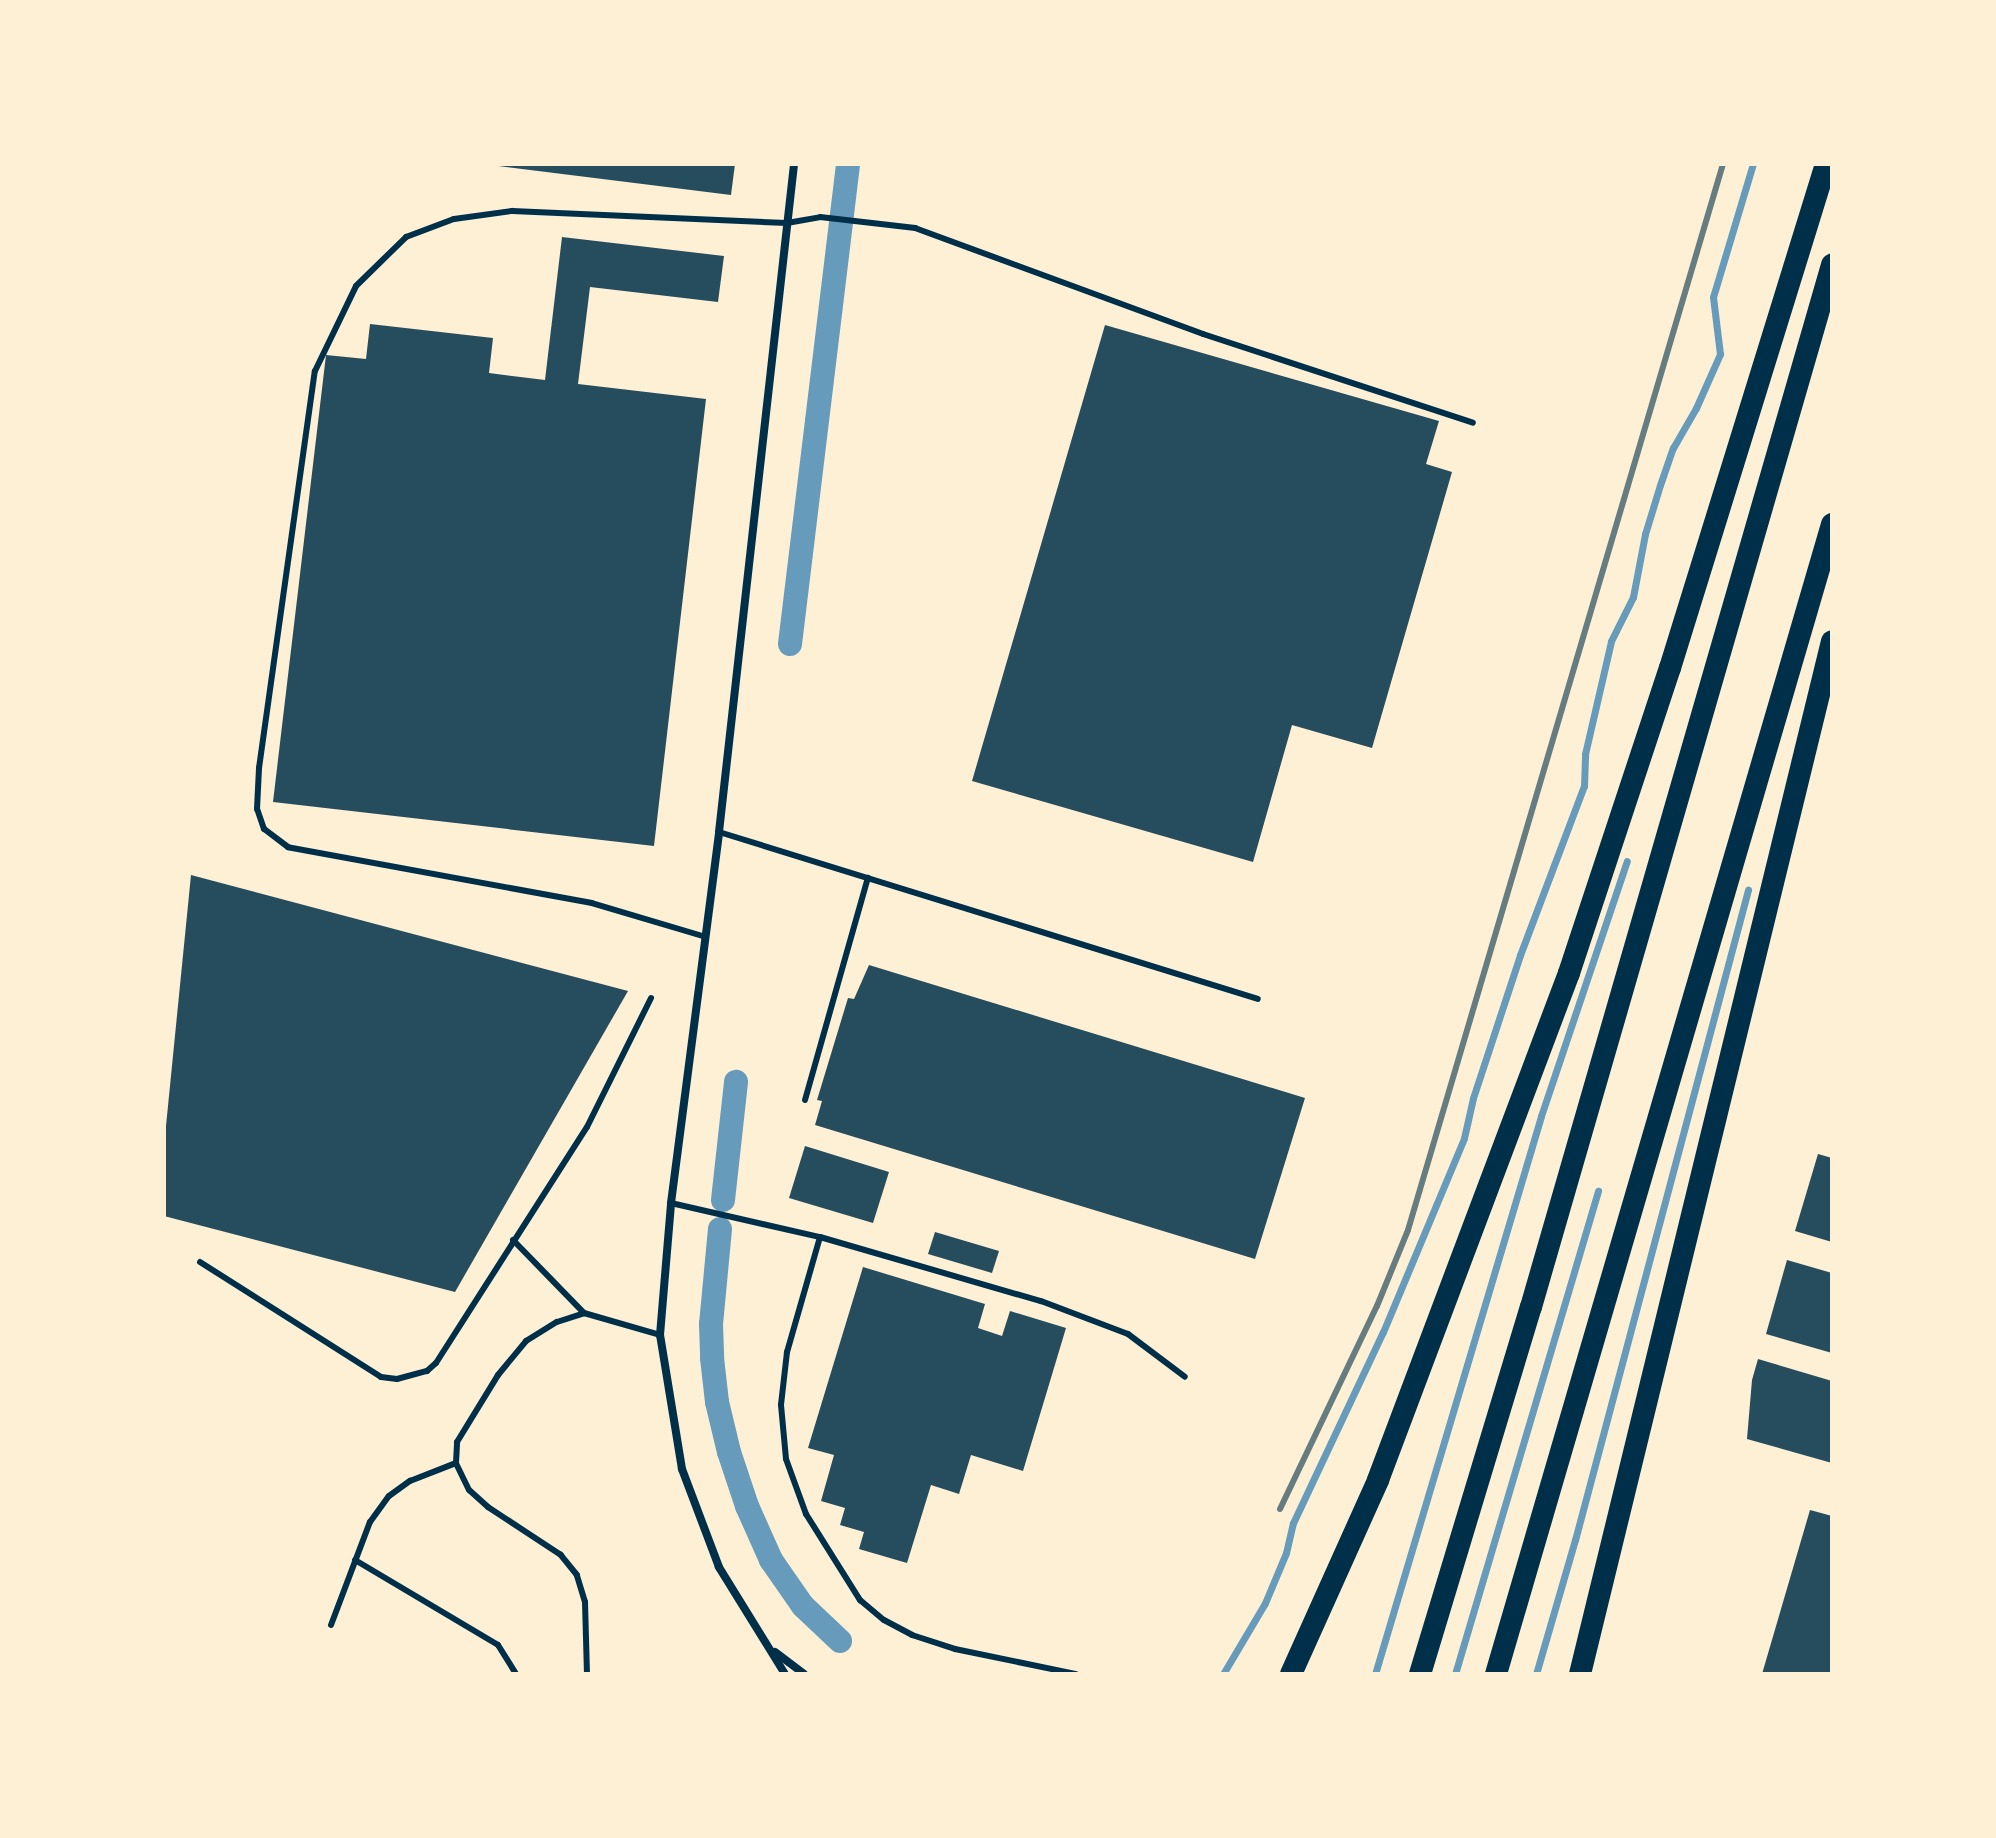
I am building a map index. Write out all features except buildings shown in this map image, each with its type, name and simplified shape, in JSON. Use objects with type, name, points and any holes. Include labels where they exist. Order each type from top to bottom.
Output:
[{"type":"highway","points":[[1291,1674],[1378,1480],[1569,973],[1670,668],[1826,164]]},
{"type":"highway","points":[[1420,1674],[1540,1276],[1832,265]]},
{"type":"highway","points":[[1496,1674],[1832,524]]},
{"type":"highway","points":[[1580,1674],[1832,641]]},
{"type":"street","points":[[785,1674],[719,1567],[682,1469],[660,1335],[671,1203],[719,832],[794,164]]},
{"type":"street","points":[[771,1649],[804,1674]]},
{"type":"lane","points":[[706,937],[592,903],[288,847],[264,829],[257,809],[259,768],[315,371],[338,318],[368,270],[406,237],[454,219],[512,211],[787,223],[820,217],[915,228],[1203,334],[1473,423]]},
{"type":"lane","points":[[719,832],[1258,999]]},
{"type":"lane","points":[[805,1100],[868,878]]},
{"type":"lane","points":[[200,1262],[381,1377],[397,1379],[427,1371],[436,1363],[587,1127],[651,998]]},
{"type":"lane","points":[[671,1203],[820,1237],[1092,1318],[1128,1334],[1185,1377]]},
{"type":"lane","points":[[820,1237],[787,1352],[781,1405],[786,1459],[806,1514],[860,1600],[884,1620],[912,1635],[955,1649],[1076,1674]]},
{"type":"lane","points":[[513,1240],[584,1313],[660,1335]]},
{"type":"lane","points":[[584,1313],[557,1322],[526,1341],[464,1425],[457,1442],[456,1463],[469,1490],[488,1507],[561,1555],[577,1575],[585,1602],[587,1674]]},
{"type":"lane","points":[[331,1625],[370,1522],[389,1496],[421,1476],[456,1463]]},
{"type":"lane","points":[[355,1560],[498,1645],[516,1674]]},
{"type":"waterway","points":[[790,644],[848,164]]},
{"type":"waterway","points":[[1223,1674],[1265,1603],[1286,1553],[1293,1523],[1383,1332],[1464,1138],[1473,1098],[1520,955],[1584,786],[1585,754],[1611,641],[1633,597],[1645,534],[1660,485],[1673,448],[1696,408],[1720,354],[1713,297],[1753,164]]},
{"type":"waterway","points":[[1375,1674],[1541,1116],[1627,861]]},
{"type":"waterway","points":[[1536,1674],[1575,1540],[1748,890]]},
{"type":"waterway","points":[[723,1200],[736,1082]]},
{"type":"waterway","points":[[1455,1674],[1598,1191]]},
{"type":"waterway","points":[[720,1229],[711,1324],[712,1358],[717,1402],[729,1452],[747,1506],[771,1560],[803,1606],[840,1641]]},
{"type":"railway","points":[[1280,1509],[1377,1306],[1408,1230],[1723,164]]}]
